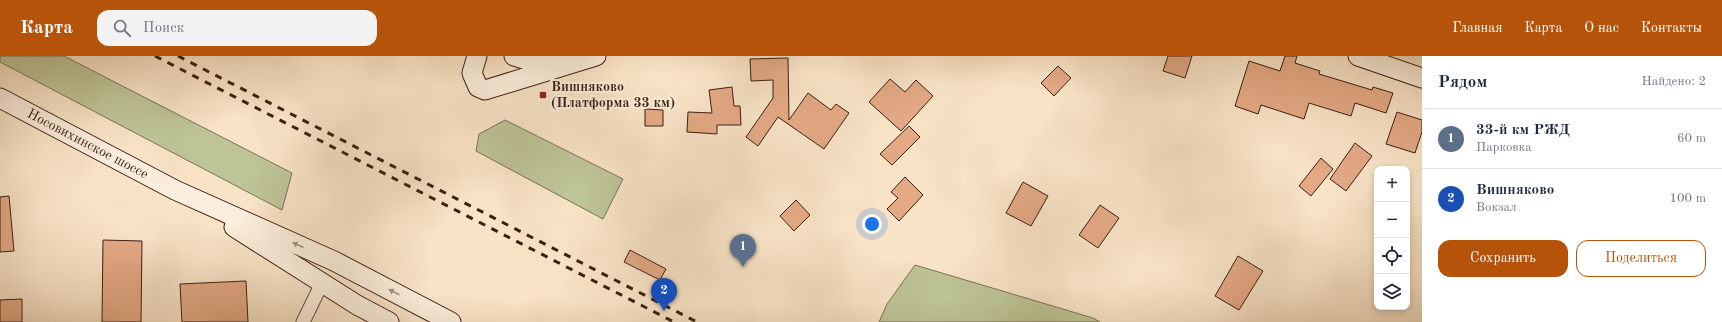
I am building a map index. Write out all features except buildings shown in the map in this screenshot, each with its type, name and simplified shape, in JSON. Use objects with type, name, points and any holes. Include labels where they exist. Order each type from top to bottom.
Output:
[{"type":"main road","points":[[514,56],[533,62],[547,64],[573,62]]},
{"type":"main road","points":[[474,65],[478,87],[486,90],[596,56]]},
{"type":"main road","points":[[1358,56],[1422,78]]},
{"type":"main road","name":"Носовихинское шоссе","points":[[0,98],[175,190],[334,261],[452,322]]},
{"type":"main road","name":"Носовихинское шоссе","points":[[175,190],[357,305],[390,322]]},
{"type":"main road","points":[[322,282],[334,261]]},
{"type":"street","points":[[303,322],[322,282]]},
{"type":"green space","points":[[0,56],[64,56],[292,173],[282,210],[0,62]]},
{"type":"green space","points":[[505,120],[623,179],[603,219],[476,151],[479,134]]},
{"type":"green space","points":[[915,265],[1093,318],[1100,322],[879,322],[887,304]]},
{"type":"railway","points":[[155,56],[674,322]]},
{"type":"railway","points":[[178,56],[697,322]]},
{"type":"place","name":"Вишняково (Платформа 33 км)","points":[[543,95]]},
{"type":"place","name":"33-й км РЖД","points":[[743,267]]},
{"type":"place","name":"Вишняково","points":[[664,311]]}]
